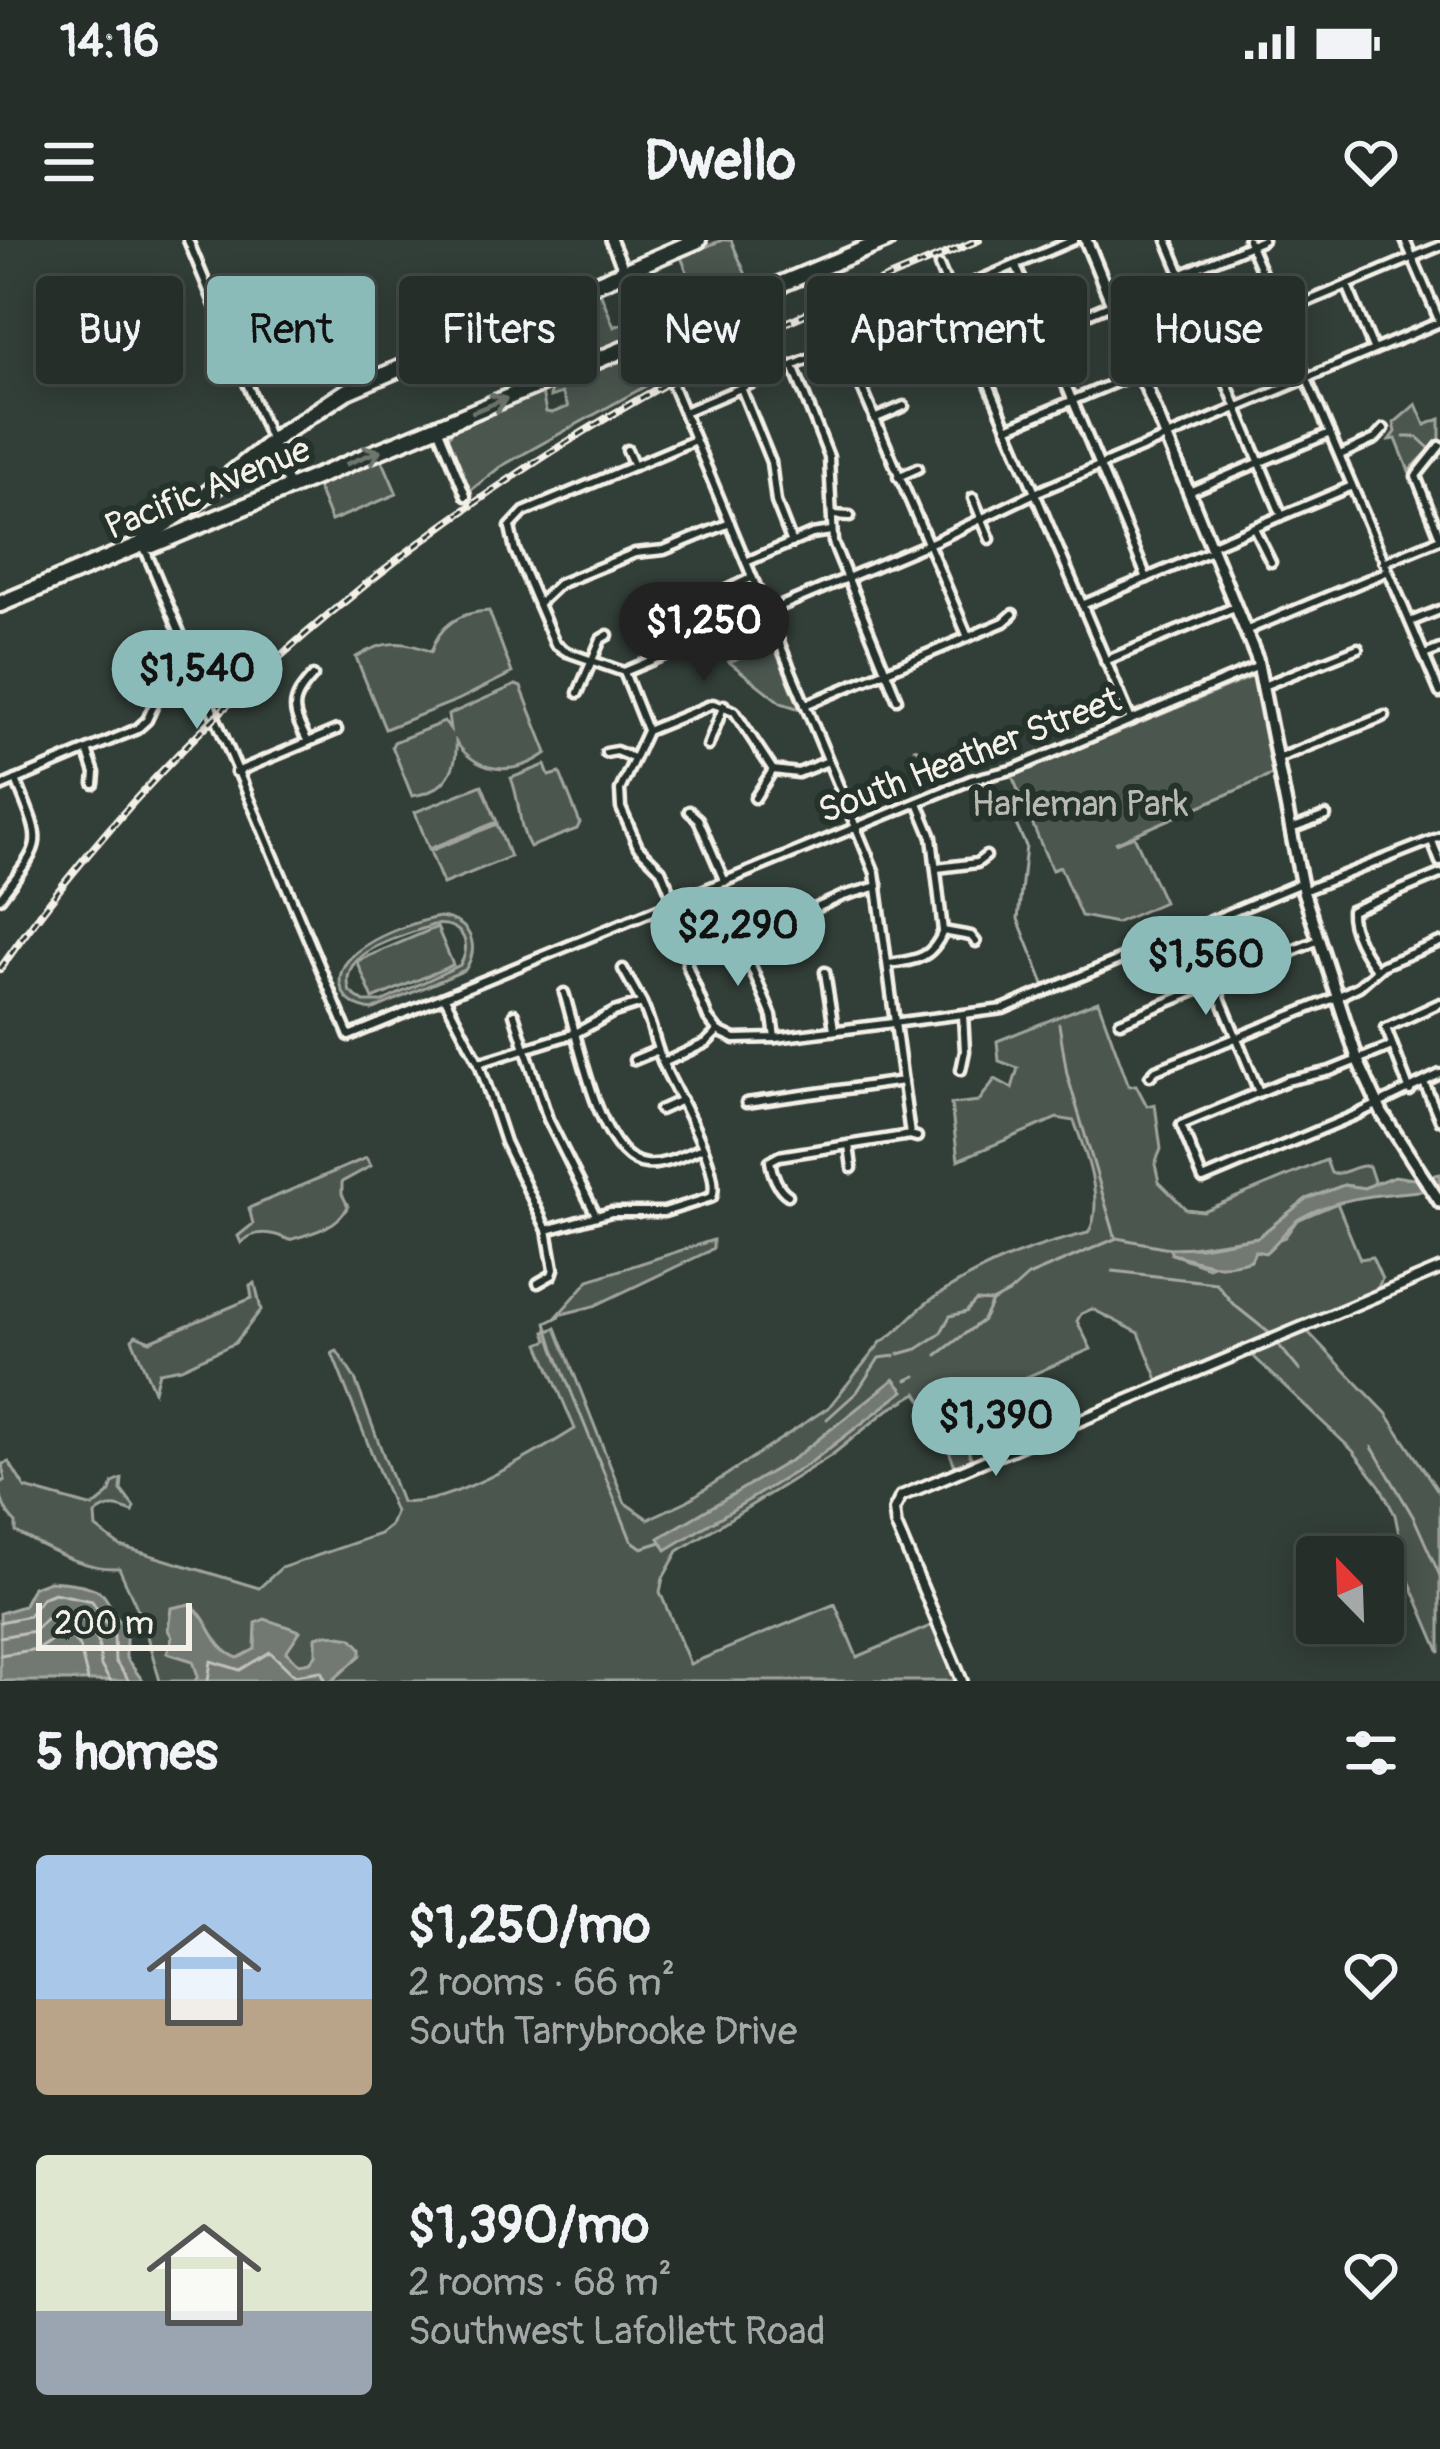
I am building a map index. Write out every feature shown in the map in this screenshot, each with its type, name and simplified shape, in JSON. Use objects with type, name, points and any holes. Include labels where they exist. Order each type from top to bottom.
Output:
[{"type":"highway","points":[[142,544],[332,400],[400,365],[698,240]]},
{"type":"highway","name":"Pacific Avenue","points":[[783,283],[886,240]]},
{"type":"highway","name":"Pacific Avenue","points":[[0,604],[621,351]]},
{"type":"main road","points":[[1086,240],[1111,299]]},
{"type":"main road","points":[[1147,384],[1258,666],[1302,887],[1358,1061],[1378,1106],[1440,1202]]},
{"type":"street","points":[[188,240],[207,285]]},
{"type":"street","points":[[611,240],[627,276]]},
{"type":"street","points":[[988,276],[1074,240]]},
{"type":"street","points":[[1167,240],[1181,274]]},
{"type":"street","points":[[1176,276],[1263,240]]},
{"type":"street","points":[[766,612],[1440,322],[1405,240]]},
{"type":"street","points":[[1249,243],[1263,276]]},
{"type":"street","points":[[1305,302],[1440,246]]},
{"type":"street","points":[[1016,264],[1021,276]]},
{"type":"street","points":[[939,266],[943,276]]},
{"type":"street","points":[[1346,285],[1373,350]]},
{"type":"street","points":[[684,412],[807,358]]},
{"type":"street","points":[[793,366],[829,457],[831,532],[897,699]]},
{"type":"street","points":[[1306,377],[1440,693]]},
{"type":"street","points":[[247,384],[290,488]]},
{"type":"street","points":[[672,384],[878,886],[913,1136],[789,1152],[770,1161],[781,1191],[788,1195]]},
{"type":"street","points":[[860,384],[968,637]]},
{"type":"street","points":[[989,384],[1131,720]]},
{"type":"street","points":[[1065,384],[1147,578]]},
{"type":"street","points":[[1007,428],[1111,384]]},
{"type":"street","points":[[1227,384],[1282,516]]},
{"type":"street","points":[[741,388],[771,462],[776,502],[792,543]]},
{"type":"street","points":[[874,419],[904,406]]},
{"type":"street","points":[[437,427],[466,496]]},
{"type":"street","points":[[1340,455],[1375,439],[1384,429]]},
{"type":"street","points":[[1190,492],[1330,433]]},
{"type":"street","points":[[695,440],[514,520],[510,535],[537,605],[555,644],[624,672],[669,653],[710,598],[752,578]]},
{"type":"street","points":[[1245,631],[1440,538],[1416,476],[1438,447]]},
{"type":"street","points":[[627,450],[634,466]]},
{"type":"street","points":[[898,477],[918,468]]},
{"type":"street","points":[[1082,605],[1352,486]]},
{"type":"street","points":[[973,498],[990,539]]},
{"type":"street","points":[[832,514],[850,516]]},
{"type":"street","points":[[537,605],[560,584],[635,553],[664,550],[730,523]]},
{"type":"street","points":[[1254,528],[1270,562]]},
{"type":"street","points":[[746,562],[831,532]]},
{"type":"street","points":[[142,544],[236,772],[337,730]]},
{"type":"street","points":[[1106,661],[1235,606]]},
{"type":"street","points":[[1409,622],[1440,610]]},
{"type":"street","points":[[665,611],[690,629]]},
{"type":"street","points":[[805,705],[1004,622],[1012,614]]},
{"type":"street","points":[[578,693],[601,639],[608,635]]},
{"type":"street","points":[[1263,686],[1358,648]]},
{"type":"street","points":[[1424,656],[1440,649]]},
{"type":"street","name":"South Heather Street","points":[[236,772],[349,1036],[971,780],[1015,770],[1258,666]]},
{"type":"street","points":[[624,672],[647,730]]},
{"type":"street","points":[[308,742],[293,706],[313,676]]},
{"type":"street","points":[[0,787],[137,729],[147,721],[158,696],[196,677]]},
{"type":"street","points":[[773,770],[740,718],[724,705],[703,705],[647,730],[620,790],[621,808],[633,839],[661,870],[688,936],[687,965],[709,1018],[718,1031],[735,1039],[776,1038],[1011,1006],[1192,929],[1436,839],[1440,862]]},
{"type":"street","points":[[708,746],[724,705]]},
{"type":"street","points":[[1277,759],[1385,716]]},
{"type":"street","points":[[87,750],[94,784]]},
{"type":"street","points":[[606,753],[616,751],[633,758]]},
{"type":"street","points":[[773,770],[798,773],[828,761]]},
{"type":"street","points":[[755,798],[773,770]]},
{"type":"street","points":[[1,895],[38,839],[16,780]]},
{"type":"street","points":[[889,964],[927,956],[943,932],[932,837],[918,803]]},
{"type":"street","points":[[689,811],[698,819],[725,882]]},
{"type":"street","points":[[1291,829],[1326,816]]},
{"type":"street","points":[[937,868],[977,863],[986,856]]},
{"type":"street","points":[[1376,969],[1364,953],[1350,914],[1440,874]]},
{"type":"street","points":[[776,1038],[772,1016],[746,954],[748,943],[756,934],[878,886]]},
{"type":"street","points":[[1192,929],[1259,1092]]},
{"type":"street","points":[[943,932],[971,936],[976,943]]},
{"type":"street","points":[[1120,1022],[1319,940]]},
{"type":"street","points":[[1150,1076],[1336,997],[1362,984],[1376,969],[1440,942]]},
{"type":"street","points":[[547,1230],[596,1215],[664,1212],[712,1197],[716,1180],[697,1129],[623,968]]},
{"type":"street","points":[[825,972],[834,1029]]},
{"type":"street","points":[[564,993],[595,1101],[624,1154],[638,1162],[658,1164],[701,1149]]},
{"type":"street","points":[[445,998],[479,1063],[505,1142],[547,1230],[554,1269],[538,1283]]},
{"type":"street","points":[[479,1063],[576,1034],[614,1012],[642,1003]]},
{"type":"street","points":[[1410,1091],[1386,1028],[1440,1003]]},
{"type":"street","points":[[514,1014],[548,1120],[596,1215]]},
{"type":"street","points":[[961,1070],[963,1015]]},
{"type":"street","points":[[663,1063],[706,1043],[718,1031]]},
{"type":"street","points":[[1392,1046],[1181,1125],[1203,1179],[1378,1106],[1440,1074]]},
{"type":"street","points":[[634,1060],[659,1050]]},
{"type":"street","points":[[746,1103],[903,1081]]},
{"type":"street","points":[[1424,1085],[1440,1120]]},
{"type":"street","points":[[660,1110],[682,1100]]},
{"type":"street","points":[[849,1145],[851,1168]]},
{"type":"street","points":[[962,1681],[896,1525],[898,1500],[914,1489],[1440,1269]]},
{"type":"green space","points":[[731,240],[746,276],[689,276],[681,257]]},
{"type":"green space","points":[[597,290],[614,327],[621,324],[621,342],[600,351],[597,344]]},
{"type":"green space","points":[[621,361],[621,384],[649,384],[500,467],[470,491],[448,438],[453,429],[542,392],[546,412],[568,407],[562,393],[550,397],[551,388],[597,384],[597,370]]},
{"type":"green space","points":[[1416,404],[1425,425],[1440,419],[1440,439],[1409,471],[1396,439],[1390,440],[1396,432],[1394,423]]},
{"type":"green space","points":[[381,457],[397,494],[331,521],[316,484]]},
{"type":"green space","points":[[489,611],[512,673],[385,729],[356,657],[393,644],[431,652],[452,621]]},
{"type":"green space","points":[[773,644],[800,709],[781,703],[729,662]]},
{"type":"green space","name":"Harleman Park","points":[[1254,676],[1274,774],[1115,843],[1134,836],[1164,902],[1116,923],[1081,916],[1060,867],[1052,870],[1012,776]]},
{"type":"green space","points":[[516,685],[521,687],[547,753],[523,766],[498,768],[475,761],[456,742],[446,779],[412,796],[394,742],[444,722],[450,729],[448,715]]},
{"type":"green space","points":[[545,765],[549,776],[560,773],[580,823],[577,829],[530,847],[511,778]]},
{"type":"green space","points":[[482,785],[497,822],[429,849],[415,812]]},
{"type":"green space","points":[[497,824],[510,857],[443,884],[430,851]]},
{"type":"green space","points":[[450,919],[465,929],[472,952],[465,970],[372,1010],[347,998],[340,976],[346,962],[374,940],[427,920]],"holes":[[[442,925],[457,930],[465,941],[460,965],[381,1002],[364,1002],[350,992],[348,978],[362,956],[390,940]]]},
{"type":"green space","points":[[437,927],[453,965],[373,999],[357,961]]},
{"type":"green space","points":[[1098,1001],[1129,1086],[1136,1085],[1147,1106],[1155,1104],[1161,1149],[1155,1164],[1159,1182],[1186,1209],[1203,1211],[1326,1160],[1331,1173],[1369,1166],[1375,1184],[1364,1188],[1344,1185],[1306,1199],[1258,1237],[1172,1254],[1208,1267],[1285,1237],[1297,1220],[1337,1203],[1360,1259],[1372,1257],[1382,1279],[1376,1292],[1159,1382],[1139,1333],[1092,1309],[1077,1321],[1091,1349],[976,1399],[975,1410],[956,1419],[972,1460],[955,1466],[939,1426],[917,1393],[832,1455],[678,1551],[663,1578],[660,1592],[690,1664],[835,1604],[857,1657],[935,1624],[959,1681],[160,1681],[142,1619],[119,1568],[79,1562],[16,1532],[16,1523],[2,1500],[2,1464],[9,1462],[25,1488],[93,1507],[122,1479],[121,1490],[133,1512],[104,1509],[95,1515],[96,1528],[120,1546],[259,1588],[281,1568],[380,1534],[390,1526],[395,1512],[332,1353],[337,1351],[355,1379],[401,1502],[420,1502],[490,1477],[575,1429],[539,1344],[548,1340],[545,1332],[556,1328],[625,1503],[648,1519],[687,1501],[829,1407],[882,1341],[932,1299],[1007,1258],[1088,1233],[1094,1193],[1074,1121],[1057,1118],[958,1160],[951,1104],[979,1101],[995,1079],[1012,1088],[1018,1068],[999,1061],[997,1041]]},
{"type":"green space","points":[[366,1158],[371,1166],[342,1182],[348,1206],[331,1224],[289,1240],[264,1233],[241,1243],[238,1236],[253,1224],[249,1208]]},
{"type":"green space","points":[[713,1240],[707,1252],[594,1306],[558,1315],[589,1280]]},
{"type":"green space","points":[[255,1283],[261,1310],[235,1343],[181,1368],[159,1372],[154,1391],[132,1339],[136,1335],[150,1341],[252,1298],[250,1286]]},
{"type":"green space","points":[[1308,1332],[1386,1413],[1440,1494],[1440,1653],[1408,1578],[1404,1536],[1399,1536],[1380,1486],[1353,1451],[1252,1355]]},
{"type":"water","points":[[1440,1174],[1440,1189],[1368,1196],[1315,1211],[1295,1222],[1265,1253],[1255,1251],[1251,1260],[1210,1264],[1172,1254],[1169,1248],[1258,1237],[1306,1199],[1344,1185],[1364,1188],[1394,1176],[1414,1179]]},
{"type":"water","points":[[894,1379],[904,1391],[810,1463],[666,1550],[659,1538],[796,1457]]},
{"type":"water","points":[[49,1581],[87,1586],[105,1597],[126,1630],[126,1658],[143,1681],[0,1681],[0,1613],[23,1606],[33,1587]]},
{"type":"water","points":[[190,1604],[222,1647],[238,1658],[255,1649],[256,1623],[265,1619],[300,1631],[286,1652],[299,1664],[310,1662],[316,1655],[316,1637],[327,1634],[352,1638],[361,1655],[332,1681],[195,1681],[193,1661],[167,1653],[171,1608]]},
{"type":"waterway","points":[[1404,437],[1417,437],[1440,458]]},
{"type":"waterway","points":[[914,748],[954,765]]},
{"type":"waterway","points":[[984,786],[1005,801],[1026,846],[1018,919],[1044,984]]},
{"type":"waterway","points":[[1059,1024],[1067,1074],[1115,1236]]},
{"type":"waterway","points":[[937,1355],[983,1320],[992,1302],[1028,1276],[1117,1238],[1169,1248]]},
{"type":"waterway","points":[[1113,1271],[1216,1283],[1233,1304],[1268,1332],[1300,1371]]},
{"type":"waterway","points":[[899,1354],[940,1334],[950,1316],[966,1312],[976,1301],[992,1302]]},
{"type":"waterway","points":[[560,1316],[546,1323],[554,1349],[631,1540],[642,1548],[661,1542]]},
{"type":"waterway","points":[[827,1419],[857,1392],[879,1358],[895,1356]]},
{"type":"waterway","points":[[907,1380],[916,1376]]},
{"type":"waterway","points":[[1372,1447],[1414,1518],[1440,1576]]},
{"type":"railway","points":[[0,969],[74,872],[154,780],[239,694],[427,538],[630,404],[737,346],[979,240]]}]
